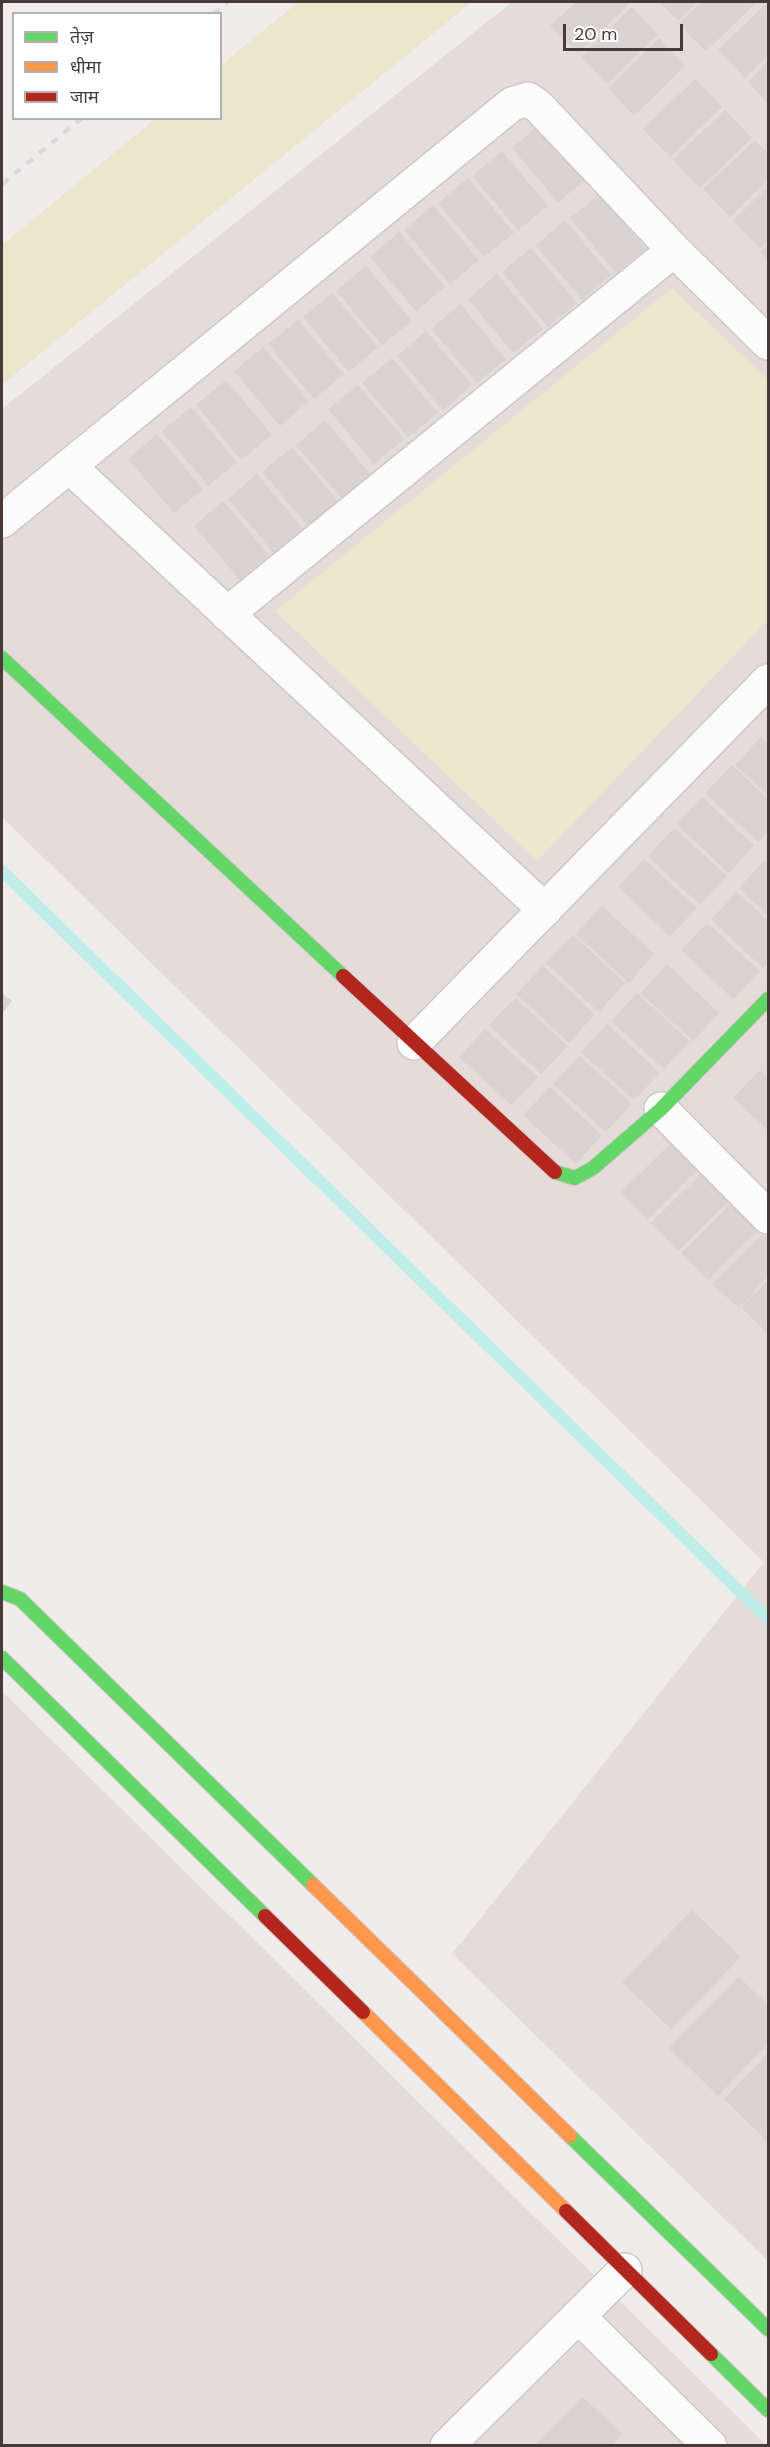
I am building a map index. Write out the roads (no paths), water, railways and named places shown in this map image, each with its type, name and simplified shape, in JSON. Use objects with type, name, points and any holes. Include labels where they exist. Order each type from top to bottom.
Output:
[{"type":"street","points":[[2,520],[512,104],[528,99],[539,107],[674,250],[768,343]]},
{"type":"street","points":[[227,614],[674,250]]},
{"type":"street","points":[[69,466],[545,910]]},
{"type":"street","points":[[2,658],[554,1172],[575,1178],[593,1168],[661,1109],[768,999]]},
{"type":"street","points":[[414,1043],[768,681]]},
{"type":"street","points":[[661,1109],[768,1216]]},
{"type":"street","points":[[2,1592],[20,1599],[768,2329]]},
{"type":"street","points":[[2,1658],[768,2410]]},
{"type":"street","points":[[447,2445],[625,2270]]},
{"type":"street","points":[[578,2316],[710,2445]]},
{"type":"waterway","points":[[2,871],[768,1619]]},
{"type":"railway","points":[[216,12],[228,2]]},
{"type":"railway","points":[[2,184],[80,120]]}]
